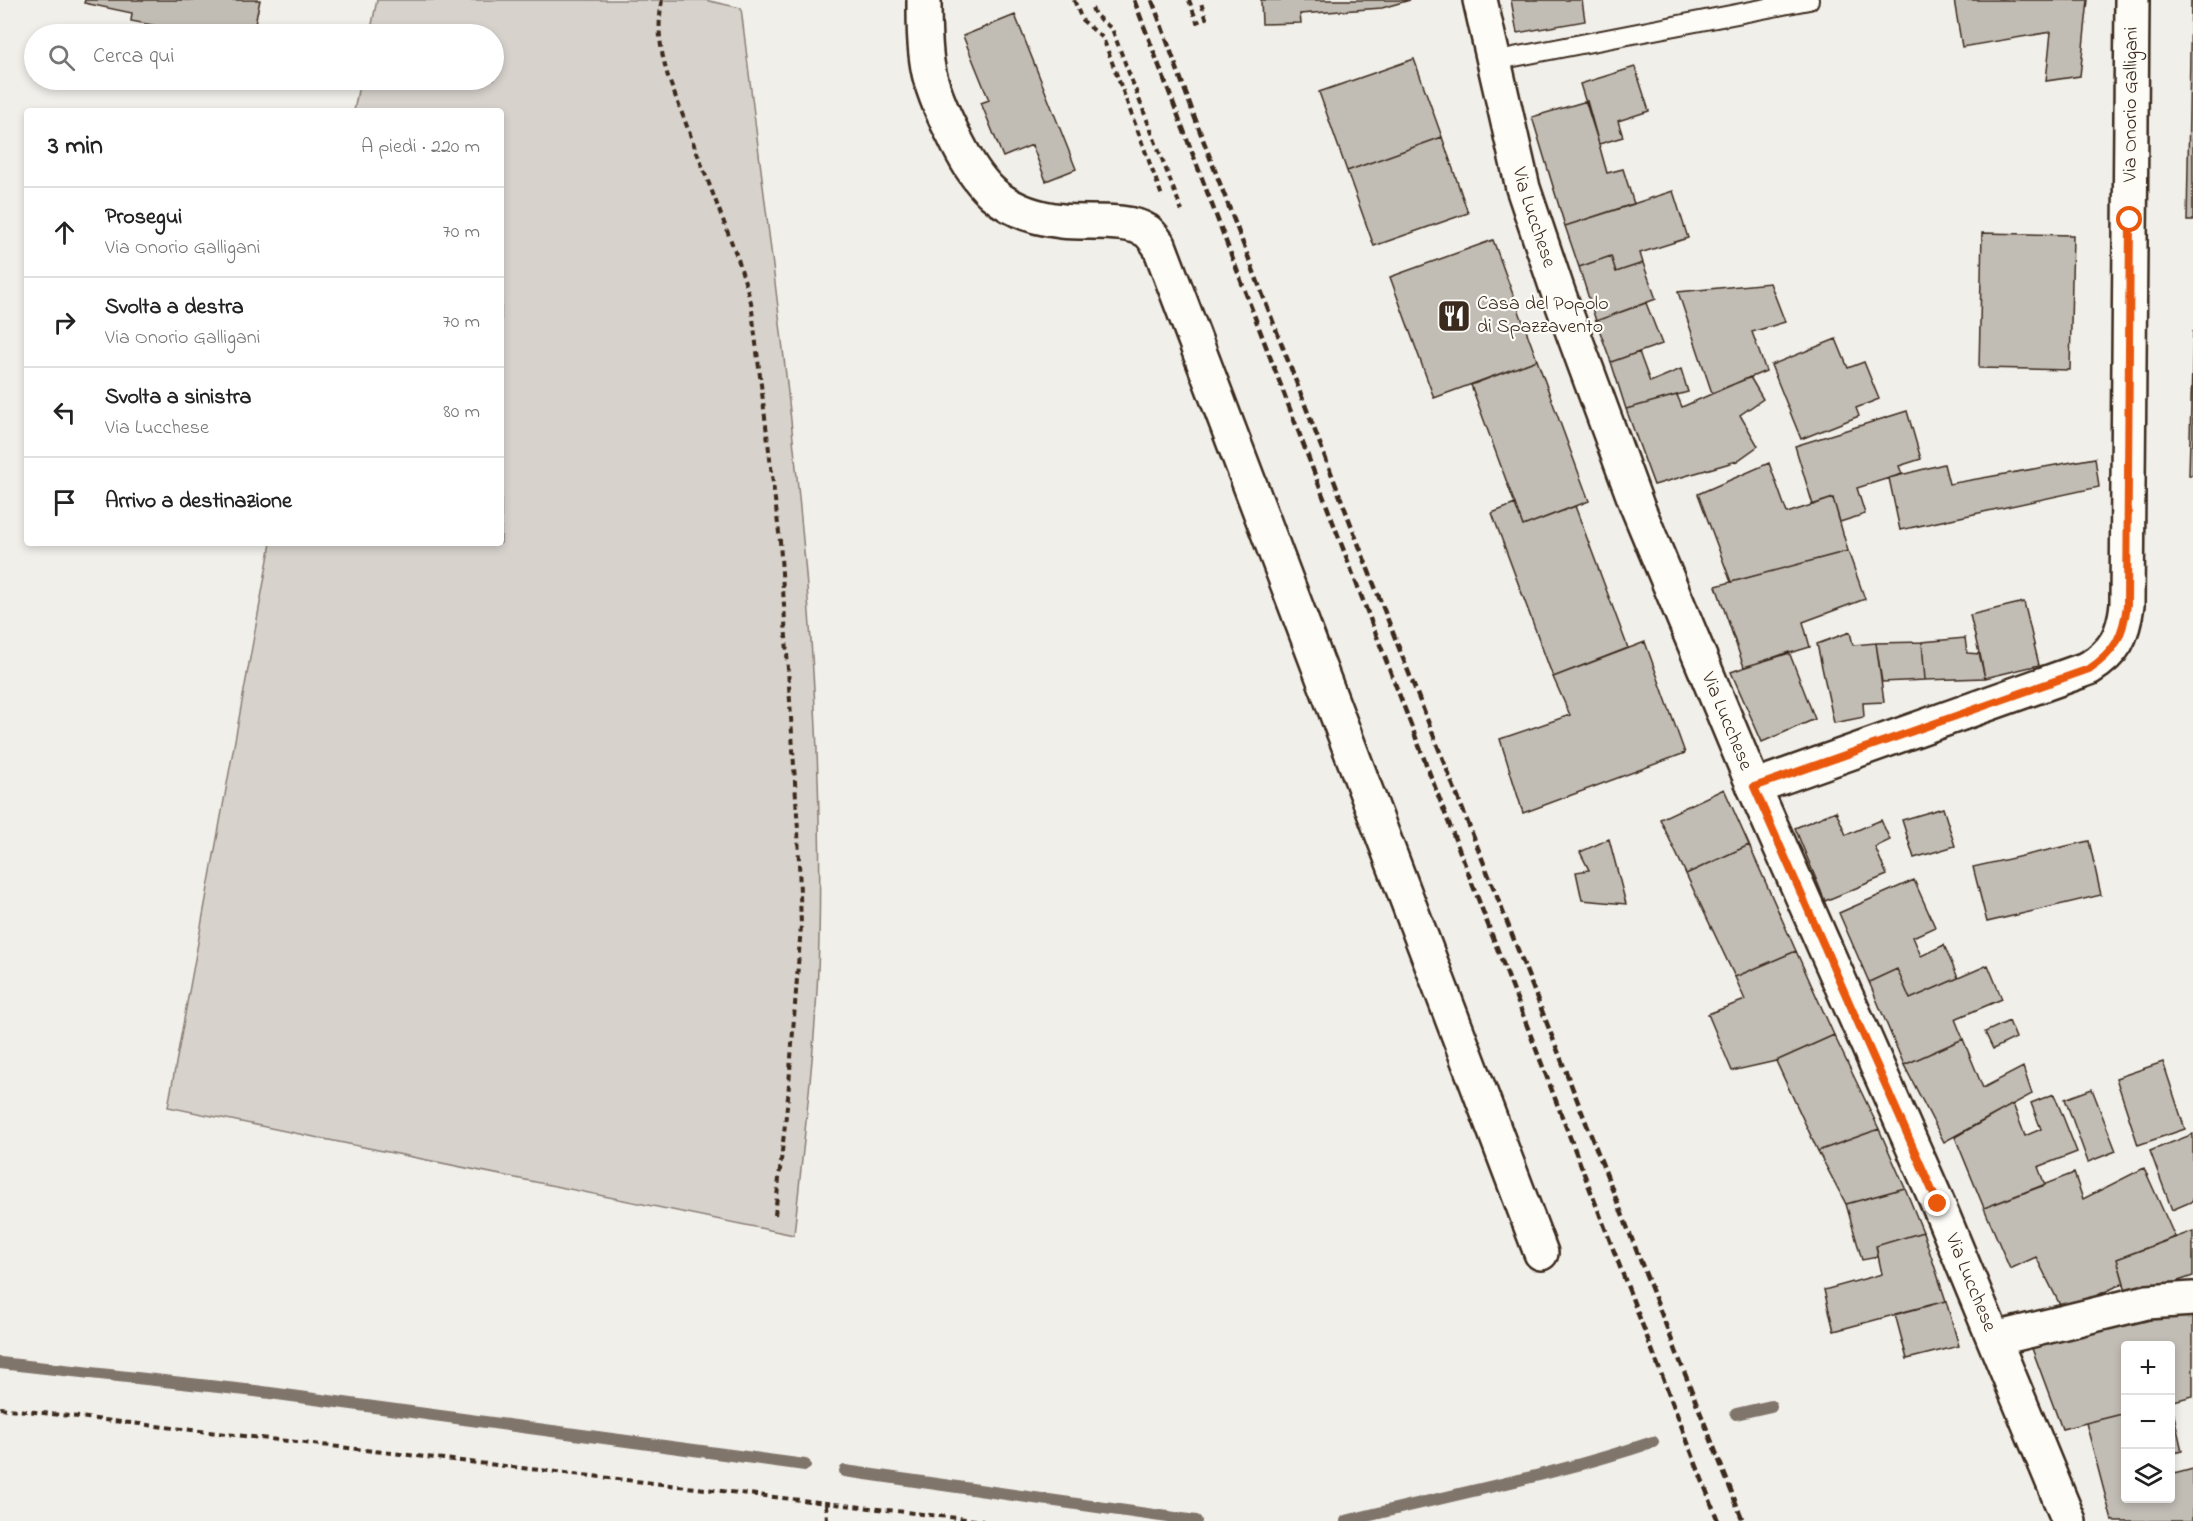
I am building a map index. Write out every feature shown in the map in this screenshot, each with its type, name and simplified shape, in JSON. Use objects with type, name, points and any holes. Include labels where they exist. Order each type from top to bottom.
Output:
[{"type":"street","points":[[924,0],[925,46],[935,93],[964,158],[990,193],[1018,210],[1044,218],[1133,226],[1146,230],[1159,245],[1541,1253]]},
{"type":"street","name":"Via Lucchese","points":[[1480,0],[1523,188],[1558,292],[1637,506],[1754,787],[1938,1204],[2069,1521]]},
{"type":"street","name":"Via Onorio Galligani","points":[[1754,787],[2089,669],[2108,654],[2117,643],[2127,605],[2132,0]]},
{"type":"street","points":[[1995,1339],[2147,1302],[2193,1299]]},
{"type":"lane","points":[[1493,61],[1809,0]]},
{"type":"path","points":[[662,0],[658,23],[660,49],[668,78],[738,259],[751,302],[780,541],[798,830],[801,926],[788,1097],[775,1215]]},
{"type":"path","points":[[1074,0],[1082,20],[1103,38],[1166,206]]},
{"type":"path","points":[[1189,0],[1197,22],[1206,18],[1200,0]]},
{"type":"path","points":[[1092,8],[1095,15],[1112,29],[1183,213]]},
{"type":"path","points":[[0,1408],[983,1521]]},
{"type":"path","points":[[826,1504],[827,1521]]},
{"type":"shaded area","points":[[377,0],[705,0],[741,8],[784,356],[807,589],[815,705],[819,822],[818,976],[810,1087],[794,1235],[168,1107],[270,546],[504,546],[504,108],[355,108],[358,90],[504,90],[504,24],[372,24]]},
{"type":"building","points":[[85,0],[260,0],[255,24],[147,24],[131,21],[132,13],[84,3]]},
{"type":"building","points":[[1261,0],[1410,0],[1382,8],[1300,14],[1301,23],[1262,24]]},
{"type":"building","points":[[1511,0],[1582,0],[1585,21],[1517,33]]},
{"type":"building","points":[[1954,0],[2088,0],[2080,76],[2046,81],[2051,32],[1962,47]]},
{"type":"building","points":[[2191,0],[2193,0],[2193,221],[2187,221]]},
{"type":"building","points":[[1015,15],[1076,169],[1046,181],[1032,145],[1003,157],[981,103],[989,100],[963,36]]},
{"type":"building","points":[[1414,59],[1442,137],[1347,171],[1319,92]]},
{"type":"building","points":[[1635,67],[1649,111],[1618,121],[1623,137],[1599,144],[1580,84]]},
{"type":"building","points":[[1587,101],[1607,173],[1623,169],[1634,204],[1565,226],[1532,117]]},
{"type":"building","points":[[1442,137],[1468,213],[1374,246],[1347,171]]},
{"type":"building","points":[[1673,191],[1688,238],[1640,253],[1643,263],[1616,272],[1611,256],[1579,267],[1565,226]]},
{"type":"building","points":[[1982,233],[2073,235],[2070,370],[1979,368]]},
{"type":"building","points":[[1493,240],[1537,360],[1434,398],[1390,277]]},
{"type":"building","points":[[1611,256],[1616,272],[1643,263],[1656,299],[1596,321],[1579,267]]},
{"type":"building","points":[[1770,283],[1785,322],[1752,332],[1766,371],[1712,393],[1678,292]]},
{"type":"building","points":[[1646,303],[1662,344],[1611,362],[1596,321]]},
{"type":"building","points":[[2193,331],[2193,475],[2189,475]]},
{"type":"building","points":[[1836,339],[1848,368],[1864,362],[1879,399],[1856,408],[1859,416],[1801,439],[1771,365]]},
{"type":"building","points":[[1639,352],[1650,382],[1681,369],[1688,392],[1626,409],[1611,362]]},
{"type":"building","points":[[1537,360],[1589,501],[1523,526],[1471,385]]},
{"type":"building","points":[[1750,377],[1763,399],[1740,415],[1758,446],[1737,461],[1654,485],[1626,409],[1677,395],[1682,407]]},
{"type":"building","points":[[1907,411],[1921,459],[1899,466],[1902,474],[1857,488],[1865,514],[1840,522],[1833,498],[1813,505],[1795,446]]},
{"type":"building","points":[[2095,458],[2099,487],[1900,530],[1889,478],[1944,464],[1949,484]]},
{"type":"building","points":[[1769,463],[1787,513],[1833,498],[1848,551],[1731,582],[1698,494]]},
{"type":"building","points":[[1515,504],[1523,526],[1575,506],[1628,648],[1553,677],[1492,513]]},
{"type":"building","points":[[1848,551],[1865,599],[1803,622],[1810,647],[1744,667],[1716,586]]},
{"type":"building","points":[[2024,602],[2039,665],[1985,678],[1970,615]]},
{"type":"building","points":[[1850,632],[1853,645],[1876,643],[1884,702],[1863,703],[1864,717],[1834,723],[1817,644]]},
{"type":"building","points":[[1965,638],[1967,653],[1980,654],[1985,678],[1925,680],[1922,642]]},
{"type":"building","points":[[1645,642],[1685,753],[1523,813],[1500,739],[1570,715],[1553,677]]},
{"type":"building","points":[[1922,642],[1925,680],[1882,682],[1876,643]]},
{"type":"building","points":[[1789,652],[1815,719],[1762,742],[1731,672]]},
{"type":"building","points":[[1724,789],[1749,845],[1686,874],[1660,819]]},
{"type":"building","points":[[1943,808],[1955,846],[1914,858],[1902,820]]},
{"type":"building","points":[[1836,811],[1846,835],[1881,820],[1890,840],[1875,847],[1887,875],[1825,901],[1795,828]]},
{"type":"building","points":[[1609,839],[1626,904],[1582,900],[1576,872],[1589,870],[1580,852]]},
{"type":"building","points":[[2089,841],[2101,895],[1987,922],[1973,867]]},
{"type":"building","points":[[1749,845],[1796,951],[1735,977],[1686,874]]},
{"type":"building","points":[[1914,880],[1935,927],[1913,937],[1921,956],[1944,945],[1958,978],[1910,999],[1897,969],[1869,982],[1839,913]]},
{"type":"building","points":[[1796,951],[1834,1035],[1776,1061],[1732,1071],[1708,1014],[1745,1000],[1735,977]]},
{"type":"building","points":[[1988,965],[2002,999],[1955,1019],[1963,1039],[1904,1065],[1869,982],[1897,969],[1910,999]]},
{"type":"building","points":[[2009,1021],[2016,1038],[1993,1049],[1985,1032]]},
{"type":"building","points":[[1834,1035],[1879,1129],[1818,1151],[1776,1061]]},
{"type":"building","points":[[1963,1039],[1983,1088],[2023,1067],[2032,1094],[1944,1142],[1904,1065]]},
{"type":"building","points":[[2163,1062],[2185,1129],[2138,1145],[2116,1078]]},
{"type":"building","points":[[2092,1089],[2116,1151],[2088,1162],[2065,1099]]},
{"type":"building","points":[[2054,1094],[2077,1152],[2038,1167],[2045,1185],[1984,1208],[1955,1137],[2013,1104],[2025,1136],[2041,1129],[2031,1103]]},
{"type":"building","points":[[1879,1129],[1905,1188],[1846,1204],[1818,1151]]},
{"type":"building","points":[[2193,1134],[2193,1201],[2172,1210],[2150,1151]]},
{"type":"building","points":[[2144,1168],[2175,1237],[2117,1259],[2124,1283],[2063,1311],[2036,1257],[2010,1269],[1984,1208],[2074,1173],[2083,1199]]},
{"type":"building","points":[[1905,1188],[1923,1232],[1876,1246],[1878,1257],[1862,1260],[1846,1204]]},
{"type":"building","points":[[2193,1231],[2193,1276],[2128,1298],[2117,1259]]},
{"type":"building","points":[[1923,1232],[1946,1301],[1834,1331],[1824,1290],[1882,1274],[1876,1246]]},
{"type":"building","points":[[1946,1301],[1959,1346],[1907,1359],[1895,1314]]},
{"type":"building","points":[[2193,1309],[2193,1396],[2175,1401],[2175,1341],[2121,1341],[2121,1414],[2062,1429],[2030,1343]]},
{"type":"building","points":[[2121,1414],[2121,1503],[2175,1503],[2175,1474],[2193,1469],[2193,1521],[2112,1521],[2086,1423]]},
{"type":"building","points":[[2175,1420],[2182,1451],[2175,1453]]},
{"type":"waterway","points":[[0,1363],[255,1391],[805,1465]]},
{"type":"waterway","points":[[1736,1414],[1771,1406]]},
{"type":"waterway","points":[[1346,1521],[1539,1475],[1653,1442]]},
{"type":"waterway","points":[[845,1471],[1196,1521]]},
{"type":"railway","points":[[1134,0],[1718,1521]]},
{"type":"railway","points":[[1152,0],[1199,129],[1373,582],[1743,1521]]},
{"type":"place","name":"Casa del Popolo di Spazzavento","points":[[1454,316]]},
{"type":"route","points":[[1938,1204],[1754,787],[2089,669],[2100,662],[2117,643],[2127,605],[2130,220]]}]
